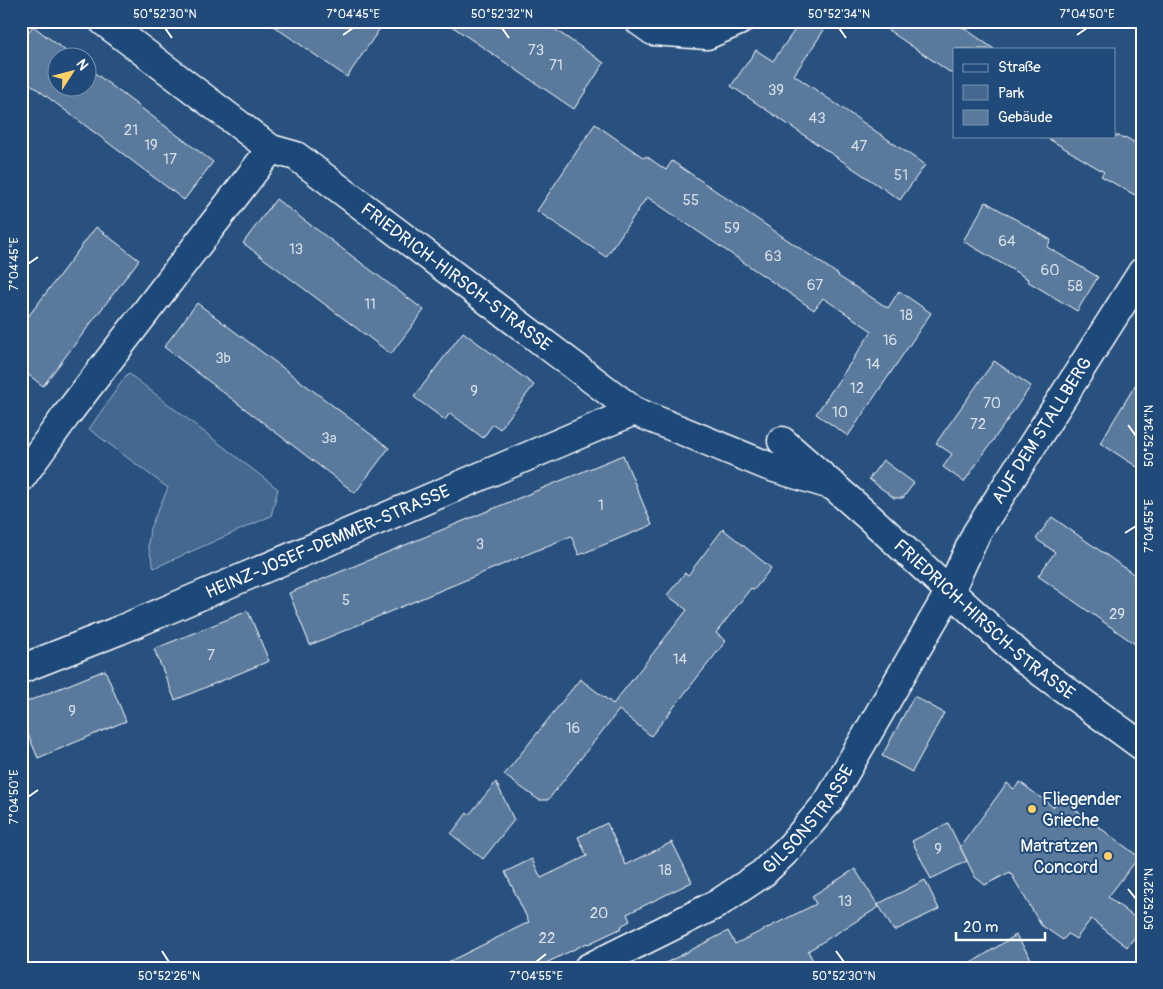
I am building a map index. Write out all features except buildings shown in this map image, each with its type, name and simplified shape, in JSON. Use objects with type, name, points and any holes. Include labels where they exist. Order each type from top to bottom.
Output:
[{"type":"street","name":"FRIEDRICH-HIRSCH-STRASSE","points":[[103,21],[271,149],[296,156],[634,411],[768,466],[834,486]]},
{"type":"street","points":[[639,21],[653,31],[706,35],[739,21]]},
{"type":"street","points":[[21,478],[65,417],[271,149]]},
{"type":"street","name":"AUF DEM STALLBERG","points":[[950,591],[976,534],[1142,272]]},
{"type":"street","name":"HEINZ-JOSEF-DEMMER-STRASSE","points":[[21,669],[156,615],[634,411]]},
{"type":"street","name":"FRIEDRICH-HIRSCH-STRASSE","points":[[782,441],[1026,661],[1142,746]]},
{"type":"street","name":"GILSONSTRASSE","points":[[588,968],[717,904],[763,873],[790,847],[828,802],[950,591]]},
{"type":"green space","points":[[128,373],[278,489],[271,516],[154,568],[148,545],[150,528],[168,488],[89,429]]},
{"type":"place","name":"Fliegender Grieche","points":[[1032,809]]},
{"type":"place","name":"Matratzen Concord","points":[[1108,856]]}]
